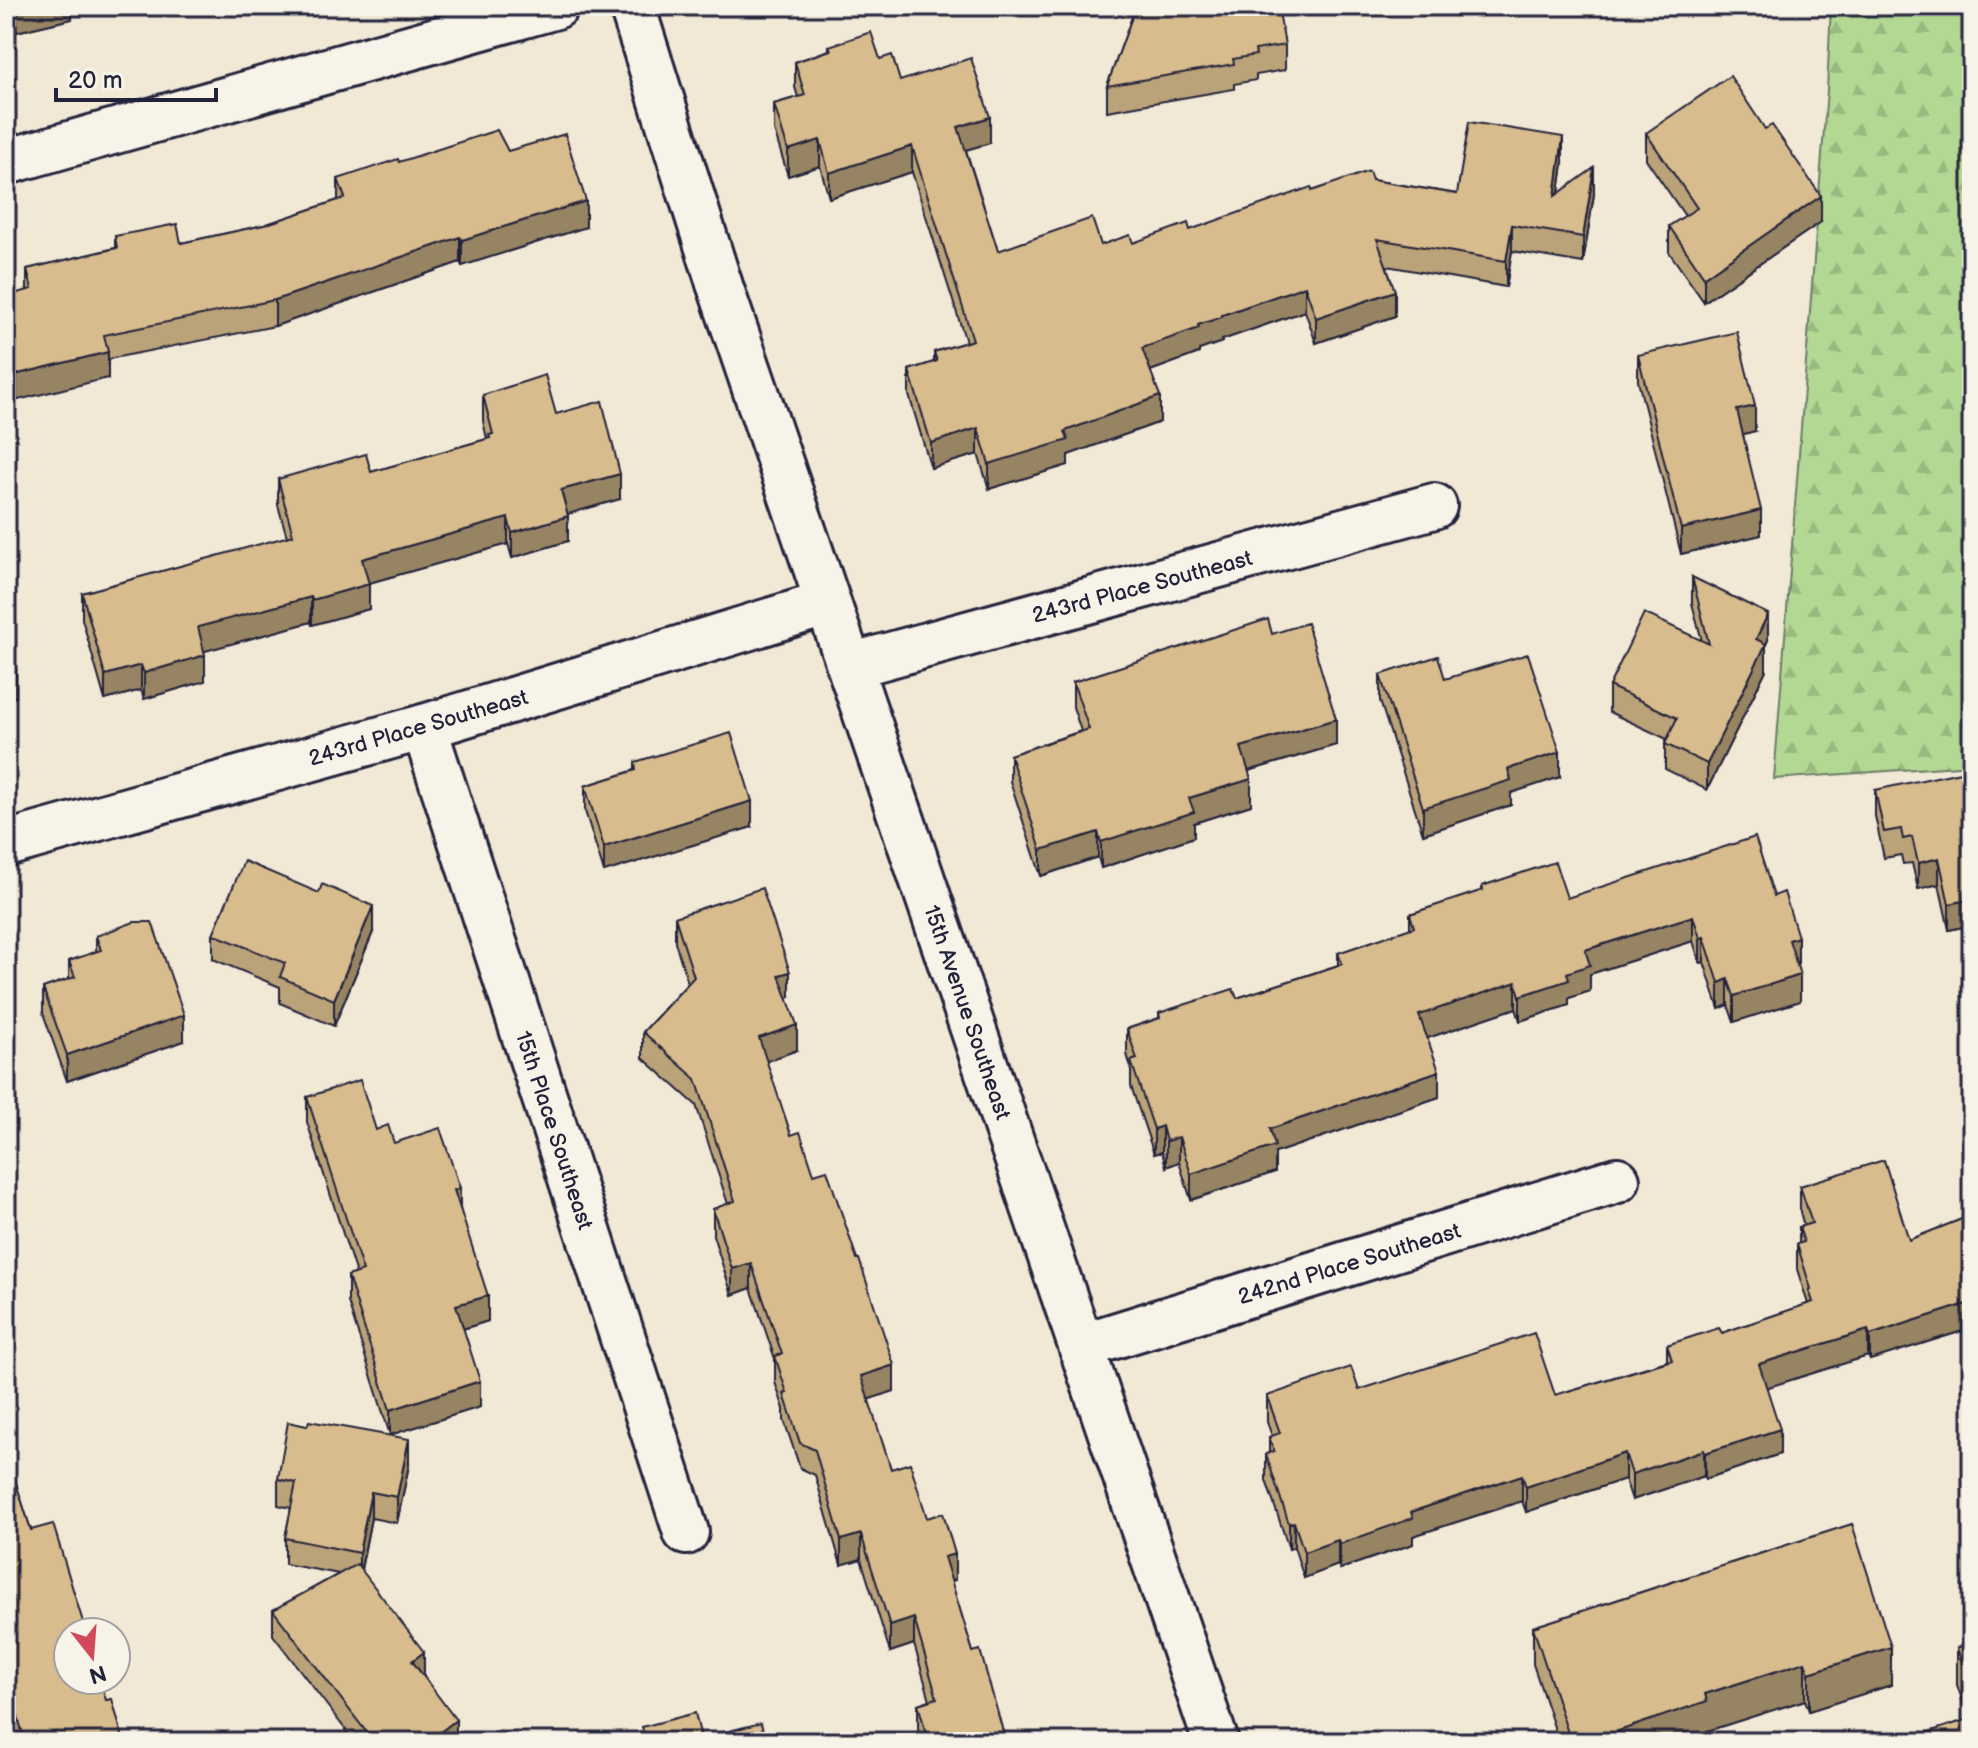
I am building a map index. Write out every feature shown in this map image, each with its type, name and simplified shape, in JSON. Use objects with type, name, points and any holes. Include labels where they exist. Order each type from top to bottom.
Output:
[{"type":"street","points":[[6,162],[556,6]]},
{"type":"street","name":"15th Avenue Southeast","points":[[632,6],[719,283],[1216,1742]]},
{"type":"street","name":"243rd Place Southeast","points":[[850,666],[1434,506]]},
{"type":"street","name":"243rd Place Southeast","points":[[6,844],[424,727],[828,603]]},
{"type":"street","name":"15th Place Southeast","points":[[424,727],[686,1532]]},
{"type":"street","name":"242nd Place Southeast","points":[[1082,1346],[1617,1180]]},
{"type":"green space","points":[[1831,6],[1972,6],[1972,765],[1774,779],[1827,90]]},
{"type":"building","points":[[1136,6],[1278,6],[1285,45],[1255,50],[1256,55],[1233,59],[1234,64],[1107,86]]},
{"type":"building","points":[[871,32],[880,59],[892,55],[900,81],[971,58],[990,117],[958,127],[998,251],[1092,218],[1101,245],[1130,235],[1133,243],[1188,223],[1190,230],[1311,187],[1312,191],[1369,171],[1372,180],[1457,194],[1469,122],[1563,137],[1555,196],[1594,168],[1583,237],[1512,225],[1506,261],[1377,239],[1395,291],[1316,318],[1305,286],[1222,315],[1198,325],[1199,328],[1142,348],[1160,396],[1065,431],[1068,440],[989,464],[978,428],[931,443],[909,370],[937,361],[934,352],[973,340],[912,146],[829,173],[820,140],[788,150],[774,104],[805,95],[795,62]]},
{"type":"building","points":[[1730,76],[1765,129],[1772,125],[1821,196],[1704,277],[1669,226],[1697,208],[1646,133]]},
{"type":"building","points":[[497,130],[508,151],[565,134],[586,201],[462,240],[460,237],[275,300],[104,335],[108,352],[6,377],[6,296],[32,289],[27,269],[117,248],[115,236],[177,224],[181,243],[264,225],[345,198],[338,179]]},
{"type":"building","points":[[1737,332],[1755,406],[1737,410],[1761,510],[1681,529],[1638,355]]},
{"type":"building","points":[[545,375],[556,414],[602,401],[620,474],[561,490],[568,516],[512,533],[508,518],[362,559],[369,584],[198,627],[205,655],[144,673],[141,665],[105,675],[82,593],[293,535],[278,479],[366,454],[371,472],[490,438],[489,435],[493,434],[483,395]]},
{"type":"building","points":[[1692,577],[1768,614],[1756,639],[1766,644],[1707,764],[1665,744],[1677,718],[1609,686],[1644,613],[1709,644]]},
{"type":"building","points":[[1268,619],[1272,634],[1307,623],[1336,719],[1241,747],[1251,779],[1189,798],[1194,812],[1101,842],[1098,832],[1041,850],[1010,755],[1089,729],[1073,682]]},
{"type":"building","points":[[6,635],[16,671],[6,675]]},
{"type":"building","points":[[1528,654],[1560,752],[1508,769],[1511,780],[1423,808],[1380,675],[1438,656],[1445,679]]},
{"type":"building","points":[[731,733],[752,801],[604,847],[585,786],[636,770],[635,762]]},
{"type":"building","points":[[1965,771],[1972,802],[1972,899],[1949,904],[1939,858],[1918,863],[1912,837],[1903,839],[1901,829],[1884,832],[1875,790]]},
{"type":"building","points":[[1755,837],[1774,896],[1784,892],[1798,937],[1789,940],[1800,975],[1734,996],[1728,979],[1719,983],[1704,937],[1700,938],[1693,916],[1585,950],[1590,965],[1567,973],[1569,980],[1520,996],[1516,982],[1419,1015],[1439,1071],[1270,1129],[1275,1146],[1191,1174],[1179,1137],[1166,1141],[1162,1126],[1154,1129],[1131,1061],[1137,1059],[1127,1029],[1160,1018],[1159,1013],[1233,989],[1237,998],[1342,964],[1338,953],[1414,927],[1410,914],[1555,862],[1567,898]]},
{"type":"building","points":[[244,861],[319,893],[322,884],[373,906],[334,1000],[280,977],[285,963],[213,934]]},
{"type":"building","points":[[762,888],[790,972],[779,975],[797,1025],[759,1038],[791,1135],[800,1132],[814,1174],[827,1170],[859,1259],[894,1365],[861,1376],[891,1469],[910,1463],[927,1518],[943,1513],[955,1554],[944,1557],[973,1652],[980,1650],[1006,1742],[915,1742],[928,1739],[918,1704],[937,1698],[914,1618],[890,1626],[861,1534],[841,1540],[815,1450],[800,1443],[784,1394],[787,1393],[775,1356],[782,1354],[751,1263],[732,1269],[713,1209],[735,1201],[696,1079],[643,1032],[694,977],[675,917]]},
{"type":"building","points":[[134,922],[152,922],[184,1015],[67,1055],[43,988],[75,977],[69,961],[101,950],[96,936]]},
{"type":"building","points":[[360,1080],[376,1130],[388,1125],[394,1143],[440,1128],[460,1188],[454,1190],[488,1296],[456,1305],[480,1381],[390,1410],[348,1276],[363,1271],[307,1097]]},
{"type":"building","points":[[1884,1160],[1909,1240],[1972,1215],[1972,1302],[1870,1335],[1868,1330],[1759,1364],[1780,1429],[1632,1474],[1625,1453],[1526,1487],[1522,1475],[1411,1512],[1413,1518],[1340,1544],[1338,1540],[1304,1552],[1294,1522],[1289,1524],[1266,1454],[1274,1451],[1269,1437],[1280,1433],[1267,1396],[1351,1367],[1359,1390],[1534,1333],[1555,1395],[1672,1360],[1667,1345],[1719,1328],[1722,1333],[1813,1302],[1797,1244],[1804,1242],[1799,1227],[1812,1223],[1800,1186]]},
{"type":"building","points":[[309,1421],[409,1439],[397,1497],[371,1492],[359,1553],[285,1538],[296,1483],[278,1479],[288,1422],[307,1426]]},
{"type":"building","points":[[6,1452],[31,1530],[53,1524],[81,1616],[52,1616],[52,1696],[105,1696],[106,1700],[112,1699],[124,1742],[25,1742],[6,1674]]},
{"type":"building","points":[[1852,1524],[1891,1647],[1809,1673],[1805,1662],[1705,1694],[1707,1701],[1586,1742],[1571,1742],[1533,1627]]},
{"type":"building","points":[[357,1564],[424,1652],[412,1661],[456,1720],[427,1742],[374,1742],[273,1610]]},
{"type":"building","points":[[1972,1642],[1972,1692],[1957,1648]]},
{"type":"building","points":[[695,1713],[701,1738],[761,1723],[766,1742],[646,1742],[642,1727]]},
{"type":"building","points":[[1972,1718],[1972,1742],[1898,1742]]}]
